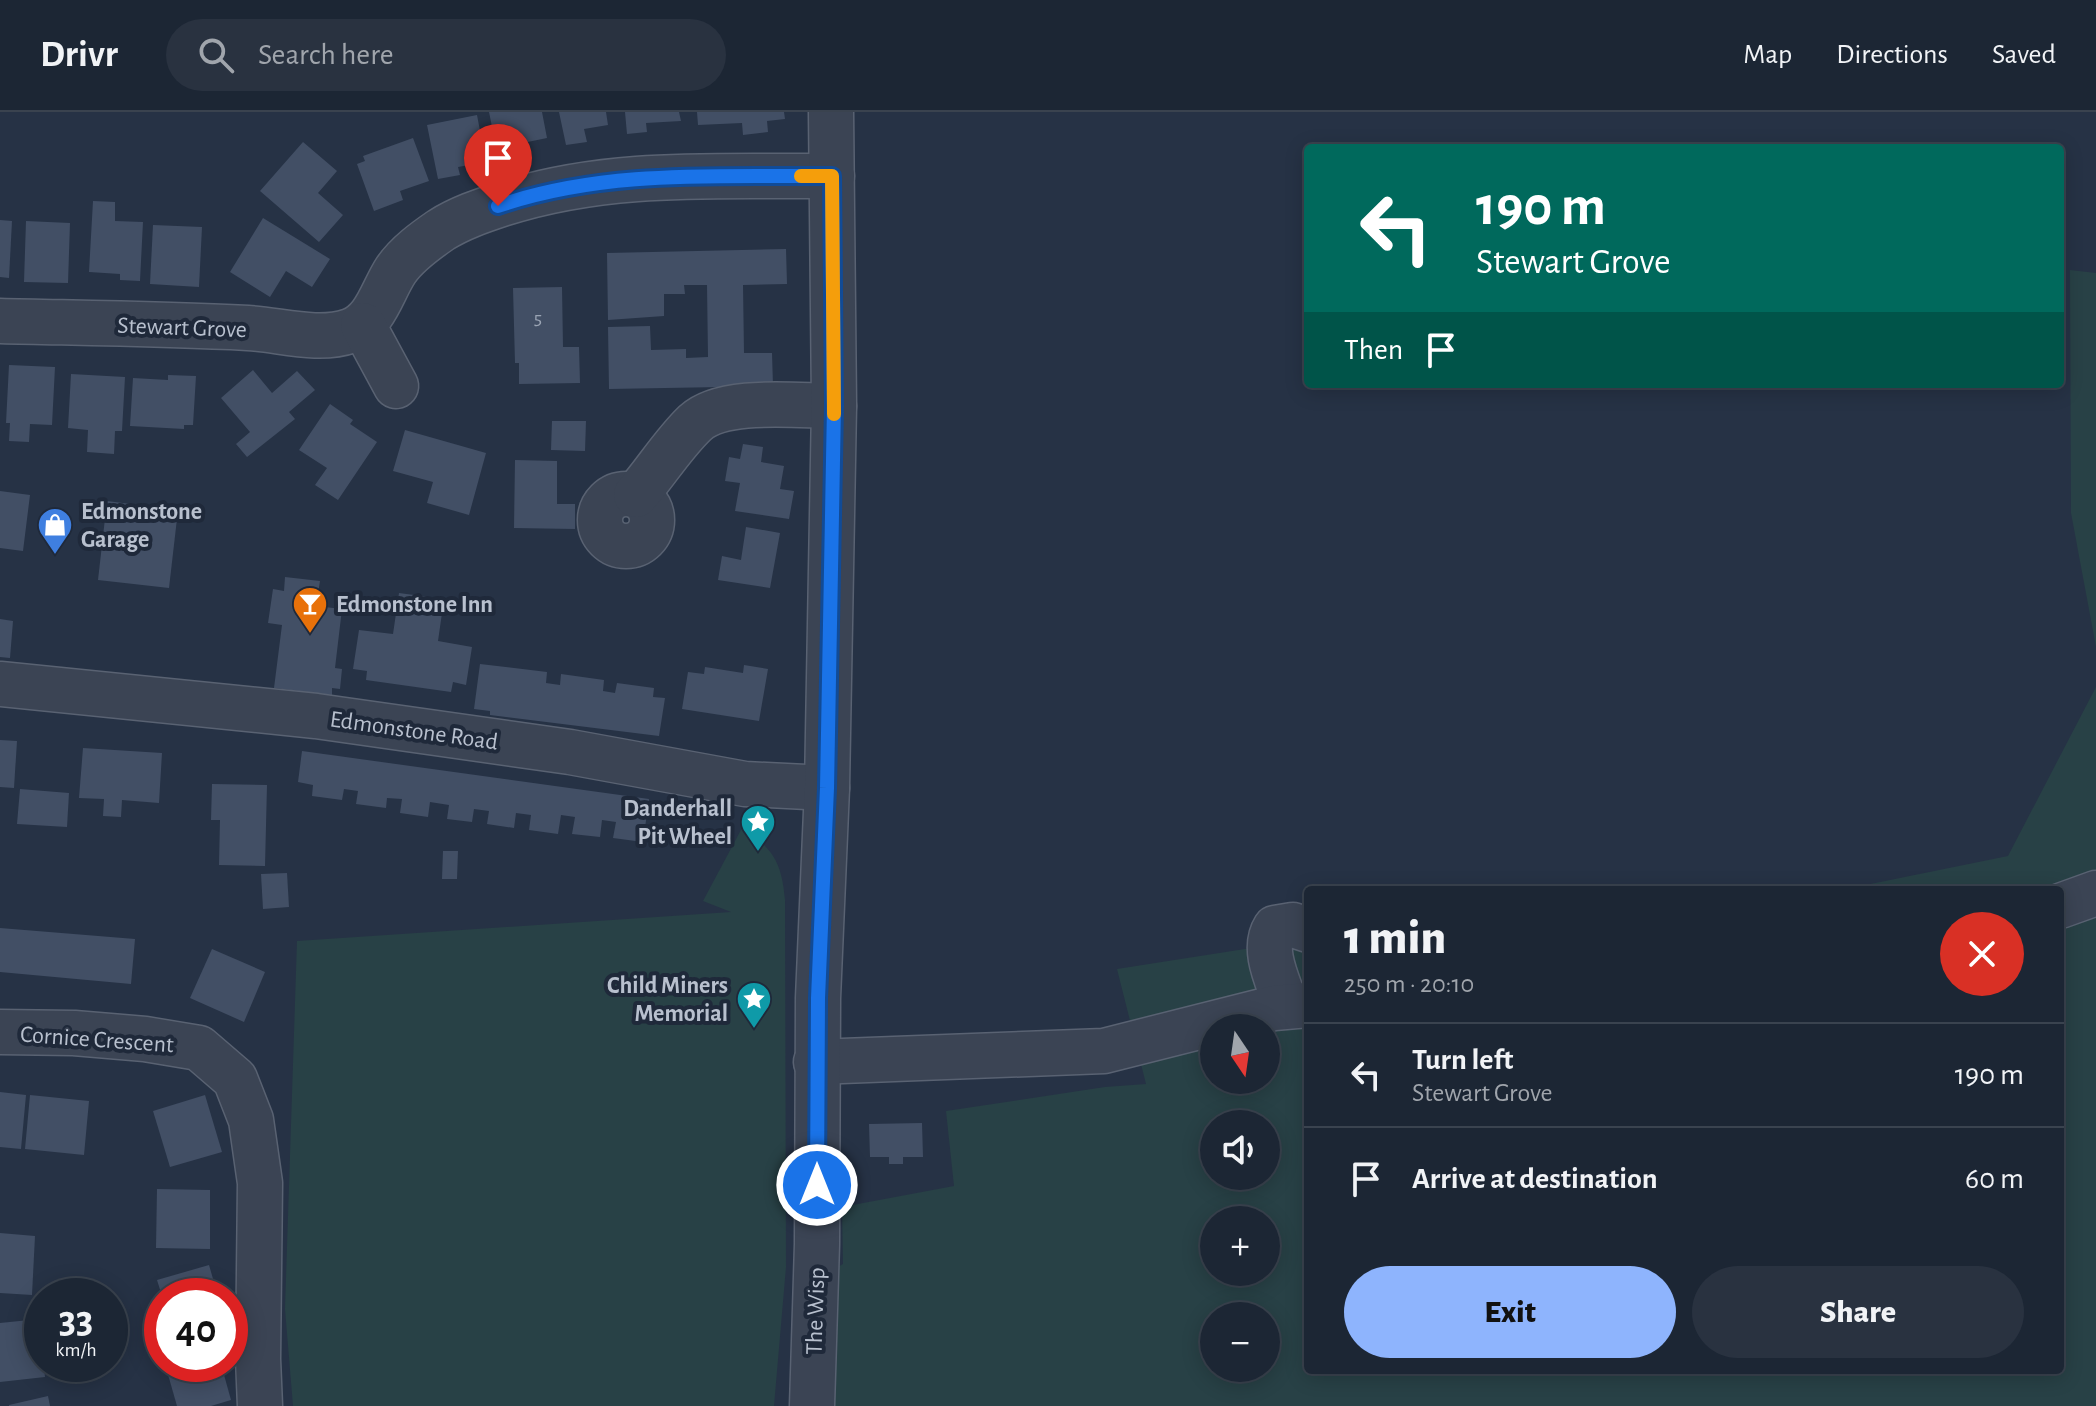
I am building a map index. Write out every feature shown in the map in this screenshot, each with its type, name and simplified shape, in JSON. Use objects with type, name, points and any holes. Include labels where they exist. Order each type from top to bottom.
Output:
[{"type":"street","name":"The Wisp","points":[[812,1406],[817,1244],[816,1062],[827,788],[834,406],[831,112]]},
{"type":"street","points":[[396,386],[363,325],[372,315],[397,269],[413,251],[442,229],[471,215],[526,196],[587,183],[642,177],[832,176]]},
{"type":"street","name":"Stewart Grove","points":[[0,321],[251,329],[328,336],[349,332],[363,325]]},
{"type":"street","points":[[636,495],[696,422],[712,413],[735,407],[834,406]]},
{"type":"street","name":"Edmonstone Road","points":[[0,684],[316,716],[570,752],[745,784],[827,788]]},
{"type":"street","points":[[2064,905],[2096,893]]},
{"type":"street","points":[[816,1062],[1104,1051],[1297,1006],[1271,960],[1268,938],[1275,928],[1293,925],[1304,929]]},
{"type":"street","name":"Cornice Crescent","points":[[0,1032],[74,1033],[145,1039],[199,1048],[235,1079],[251,1120],[260,1183],[260,1406]]},
{"type":"green space","points":[[2070,270],[2096,273],[2096,647],[2071,513]]},
{"type":"green space","points":[[2096,687],[2096,1406],[834,1406],[836,1268],[843,1264],[842,1207],[954,1186],[946,1111],[1105,1087],[1146,1084],[1117,969],[1304,940],[1304,1374],[2064,1374],[2064,886],[1861,886],[2008,856]]},
{"type":"green space","points":[[742,828],[761,842],[774,858],[785,900],[786,1267],[774,1406],[293,1406],[285,1309],[297,941],[731,912],[703,901]]},
{"type":"building","points":[[489,112],[542,112],[547,138],[518,144],[519,151],[498,156]]},
{"type":"building","points":[[559,112],[606,112],[608,125],[584,129],[587,142],[566,145]]},
{"type":"building","points":[[625,112],[679,112],[681,121],[646,123],[647,132],[627,134]]},
{"type":"building","points":[[697,112],[784,112],[785,119],[767,121],[768,132],[743,135],[742,123],[698,125]]},
{"type":"building","points":[[477,115],[486,162],[458,167],[460,175],[438,179],[427,125]]},
{"type":"building","points":[[413,138],[429,181],[400,191],[403,200],[374,211],[357,164],[365,161],[363,156]]},
{"type":"building","points":[[303,142],[337,171],[318,193],[343,215],[319,242],[260,191]]},
{"type":"building","points":[[93,201],[115,202],[115,221],[143,222],[140,281],[120,280],[120,274],[89,272]]},
{"type":"building","points":[[263,218],[330,259],[312,287],[286,271],[270,297],[230,272]]},
{"type":"building","points":[[0,220],[12,221],[9,278],[0,277]]},
{"type":"building","points":[[26,221],[70,223],[68,283],[24,282]]},
{"type":"building","points":[[153,225],[202,227],[199,287],[150,284]]},
{"type":"building","points":[[786,249],[787,284],[743,285],[744,353],[772,353],[773,386],[609,389],[608,327],[650,326],[651,350],[686,349],[686,358],[708,357],[707,285],[684,285],[685,294],[664,294],[664,316],[608,320],[607,253]]},
{"type":"building","points":[[562,287],[563,347],[579,347],[580,383],[519,384],[519,363],[515,363],[513,288]]},
{"type":"building","points":[[9,365],[55,367],[52,425],[30,424],[29,442],[9,441],[10,423],[6,423]]},
{"type":"building","points":[[253,370],[272,393],[297,371],[315,390],[289,412],[295,419],[247,457],[236,444],[250,432],[221,398]]},
{"type":"building","points":[[71,374],[125,377],[122,431],[115,431],[114,454],[87,452],[88,430],[68,428]]},
{"type":"building","points":[[168,375],[196,376],[193,425],[184,425],[184,429],[130,426],[133,378],[168,380]]},
{"type":"building","points":[[330,404],[353,420],[350,424],[377,442],[338,500],[315,485],[327,468],[299,450]]},
{"type":"building","points":[[552,421],[586,421],[585,451],[551,450]]},
{"type":"building","points":[[405,430],[486,453],[469,515],[427,503],[433,482],[393,471]]},
{"type":"building","points":[[743,444],[763,447],[761,462],[784,466],[780,489],[794,491],[789,519],[735,511],[740,483],[725,481],[729,457],[740,459]]},
{"type":"building","points":[[515,460],[557,461],[557,504],[575,504],[575,529],[514,528]]},
{"type":"building","points":[[0,491],[30,495],[23,551],[0,548]]},
{"type":"building","points":[[107,501],[178,510],[169,588],[98,580]]},
{"type":"building","points":[[746,527],[780,533],[770,588],[718,580],[722,556],[741,560]]},
{"type":"building","name":"Edmonstone Inn","points":[[285,577],[320,581],[316,606],[342,609],[335,668],[342,669],[340,689],[332,688],[332,695],[274,688],[282,625],[268,623],[273,589],[284,591]]},
{"type":"building","points":[[399,593],[444,599],[438,641],[472,647],[466,685],[453,682],[451,692],[366,680],[367,671],[353,669],[359,630],[393,634]]},
{"type":"building","points":[[0,619],[13,621],[10,658],[0,657]]},
{"type":"building","points":[[480,664],[547,672],[546,683],[560,685],[561,674],[604,680],[603,691],[615,693],[617,683],[654,688],[653,697],[665,698],[659,736],[490,715],[490,711],[474,709]]},
{"type":"building","points":[[744,665],[768,669],[759,721],[682,709],[688,672],[704,674],[705,667],[743,673]]},
{"type":"building","points":[[0,740],[17,741],[14,788],[0,787]]},
{"type":"building","points":[[83,748],[162,753],[159,803],[122,800],[121,817],[103,816],[104,799],[79,798]]},
{"type":"building","points":[[302,751],[649,799],[643,842],[613,838],[616,822],[602,820],[600,837],[572,834],[575,817],[561,815],[558,834],[529,830],[531,815],[516,813],[514,828],[487,824],[489,811],[474,809],[472,822],[447,819],[449,805],[430,802],[428,817],[400,813],[402,799],[387,798],[386,808],[356,804],[358,791],[344,789],[342,800],[312,796],[313,785],[298,782]]},
{"type":"building","points":[[212,784],[267,785],[265,866],[219,865],[220,820],[211,820]]},
{"type":"building","points":[[20,789],[69,793],[67,827],[17,824]]},
{"type":"building","points":[[443,851],[458,851],[457,879],[442,879]]},
{"type":"building","points":[[287,873],[289,907],[263,909],[261,874]]},
{"type":"building","points":[[0,928],[135,939],[131,984],[0,972]]},
{"type":"building","points":[[212,949],[265,972],[244,1022],[190,998]]},
{"type":"building","points":[[0,1092],[26,1095],[21,1149],[0,1147]]},
{"type":"building","points":[[30,1095],[89,1101],[84,1155],[25,1149]]},
{"type":"building","points":[[205,1095],[222,1152],[170,1167],[153,1111]]},
{"type":"building","points":[[922,1123],[923,1157],[903,1157],[903,1164],[889,1164],[889,1157],[870,1157],[869,1124]]},
{"type":"building","points":[[157,1189],[210,1190],[210,1249],[156,1248]]},
{"type":"building","points":[[0,1233],[35,1236],[33,1278],[24,1278],[24,1294],[0,1293]]},
{"type":"building","points":[[209,1265],[213,1278],[164,1278]]},
{"type":"building","points":[[24,1321],[24,1379],[0,1382],[0,1323]]},
{"type":"building","points":[[170,1382],[226,1382],[231,1400],[211,1406],[177,1406]]},
{"type":"building","points":[[48,1396],[50,1406],[9,1406],[9,1405]]},
{"type":"slow traffic","points":[[801,176],[832,176],[834,414]]},
{"type":"place","name":"Edmonstone Garage","points":[[55,556]]},
{"type":"place","name":"Edmonstone Inn","points":[[310,635]]},
{"type":"place","name":"Danderhall Pit Wheel","points":[[758,853]]},
{"type":"place","name":"Child Miners Memorial","points":[[754,1030]]},
{"type":"route","points":[[498,206],[526,196],[587,183],[642,177],[832,176],[834,406],[827,788],[816,1062],[817,1185]]}]
